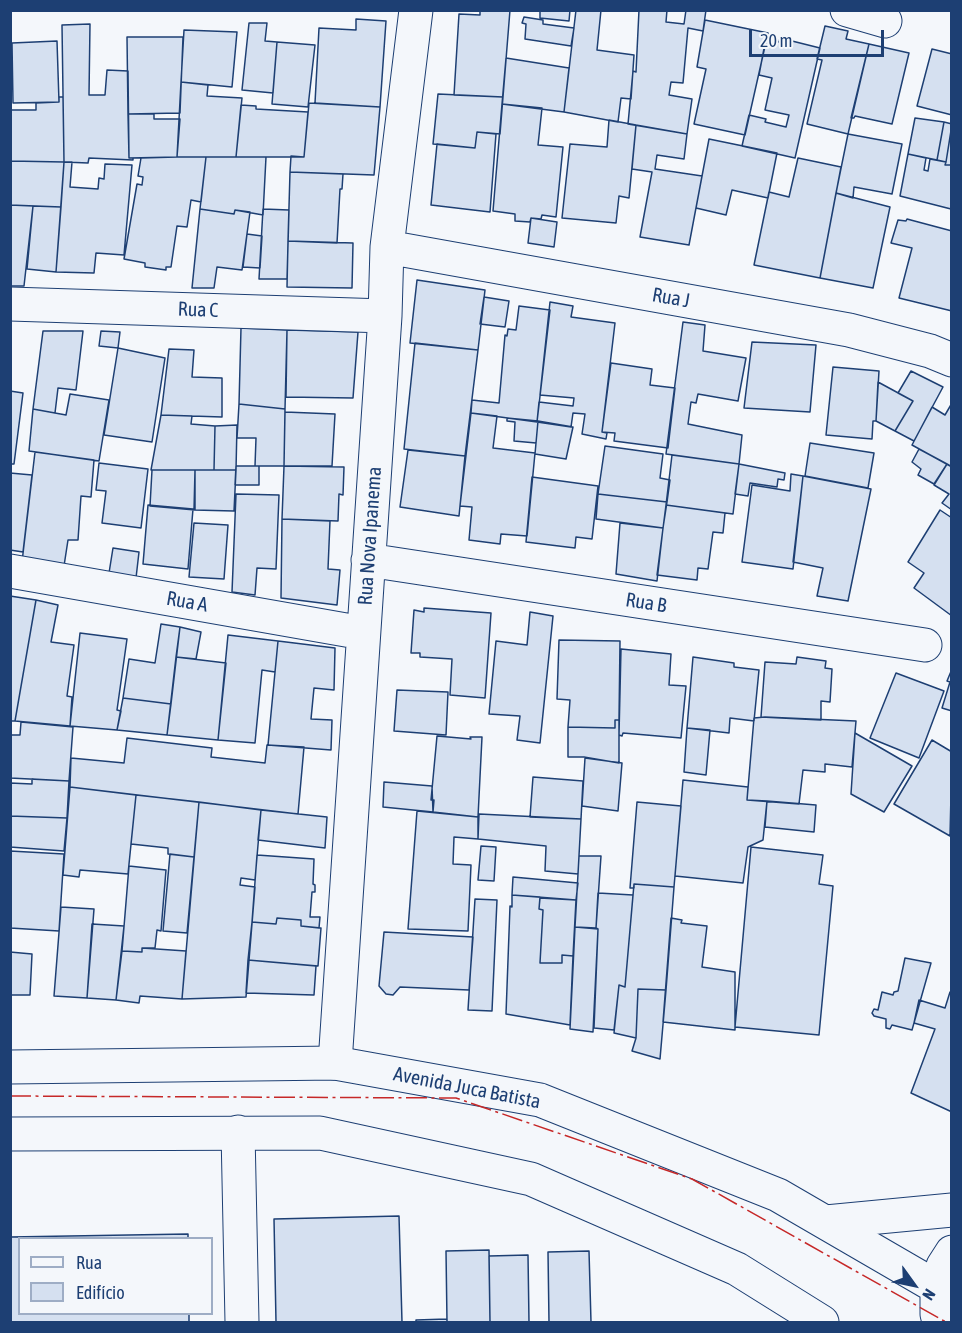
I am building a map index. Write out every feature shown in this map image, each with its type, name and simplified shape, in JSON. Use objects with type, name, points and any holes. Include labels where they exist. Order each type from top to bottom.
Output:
[{"type":"street","name":"Rua Nova Ipanema","points":[[335,1063],[385,316],[387,247],[416,10]]},
{"type":"street","points":[[847,10],[885,21]]},
{"type":"street","name":"Rua J","points":[[387,247],[849,330],[930,351],[951,360]]},
{"type":"street","name":"Rua C","points":[[10,304],[385,316]]},
{"type":"street","name":"Rua B","points":[[368,560],[925,645]]},
{"type":"street","name":"Rua A","points":[[10,571],[363,633]]},
{"type":"street","name":"Avenida Juca Batista","points":[[10,1067],[335,1063],[540,1100],[778,1195],[944,1292]]},
{"type":"street","points":[[238,1132],[242,1323]]},
{"type":"street","points":[[10,1134],[320,1133],[531,1179],[737,1269],[822,1323]]},
{"type":"street","points":[[826,1222],[951,1210]]},
{"type":"street","points":[[939,1323],[937,1314],[944,1292],[943,1266],[951,1252]]},
{"type":"building","points":[[480,10],[510,10],[503,97],[454,95],[459,14],[480,15]]},
{"type":"building","points":[[540,10],[570,10],[569,21],[540,18]]},
{"type":"building","points":[[576,10],[601,10],[597,50],[634,55],[631,99],[621,98],[618,122],[564,112]]},
{"type":"building","points":[[639,10],[667,10],[666,22],[684,24],[686,10],[706,10],[703,31],[688,28],[683,83],[671,82],[669,95],[692,99],[687,134],[628,124],[633,71],[636,72]]},
{"type":"building","points":[[524,17],[543,20],[543,24],[574,28],[571,46],[525,39],[526,24],[522,23]]},
{"type":"building","points":[[356,19],[386,21],[380,107],[315,103],[319,28],[356,30]]},
{"type":"building","points":[[705,20],[768,33],[745,135],[694,124],[706,69],[697,67]]},
{"type":"building","points":[[249,23],[267,23],[265,41],[277,42],[273,93],[242,90]]},
{"type":"building","points":[[90,24],[89,95],[105,95],[107,70],[128,71],[129,158],[133,160],[89,158],[88,163],[64,162],[62,25]]},
{"type":"building","points":[[825,26],[848,31],[846,39],[869,44],[848,134],[807,124],[822,60],[817,59]]},
{"type":"building","points":[[184,30],[237,32],[232,87],[181,82]]},
{"type":"building","points":[[127,37],[183,37],[180,113],[128,114]]},
{"type":"building","points":[[766,38],[779,42],[780,38],[820,48],[795,158],[742,146],[749,115],[786,127],[789,115],[765,110],[772,78],[759,75]]},
{"type":"building","points":[[57,41],[59,102],[13,103],[12,43]]},
{"type":"building","points":[[277,42],[315,45],[308,107],[272,104]]},
{"type":"building","points":[[869,44],[909,53],[892,124],[855,116],[851,118]]},
{"type":"building","points":[[932,49],[952,54],[952,115],[917,106]]},
{"type":"building","points":[[506,58],[569,68],[564,112],[502,104]]},
{"type":"building","points":[[181,82],[208,85],[207,96],[242,98],[236,157],[177,157]]},
{"type":"building","points":[[438,94],[503,97],[500,134],[477,132],[475,148],[433,144]]},
{"type":"building","points":[[59,97],[63,97],[64,162],[10,161],[10,110],[36,110],[36,103],[59,102]]},
{"type":"building","points":[[309,103],[380,107],[374,175],[290,172],[291,156],[304,157]]},
{"type":"building","points":[[502,104],[542,108],[538,145],[563,147],[556,217],[542,215],[541,219],[531,218],[530,222],[515,221],[515,214],[493,211]]},
{"type":"building","points":[[241,105],[256,106],[256,109],[308,112],[304,157],[236,157]]},
{"type":"building","points":[[128,114],[154,114],[154,119],[180,119],[177,157],[129,158]]},
{"type":"building","points":[[915,118],[944,122],[937,160],[908,154]]},
{"type":"building","points":[[609,120],[636,125],[629,198],[619,196],[616,223],[562,218],[570,144],[607,147]]},
{"type":"building","points":[[944,122],[952,124],[946,162],[937,160]]},
{"type":"building","points":[[636,125],[687,134],[684,159],[657,155],[655,169],[702,176],[689,245],[640,237],[652,172],[632,169]]},
{"type":"building","points":[[952,125],[952,165],[945,165],[946,162]]},
{"type":"building","points":[[477,132],[496,134],[490,212],[431,205],[437,144],[475,148]]},
{"type":"building","points":[[848,134],[902,144],[892,194],[854,187],[853,198],[836,193]]},
{"type":"building","points":[[709,139],[777,153],[768,198],[732,190],[726,215],[696,208]]},
{"type":"building","points":[[908,154],[926,158],[924,170],[928,171],[930,159],[946,162],[945,165],[952,165],[951,209],[900,196]]},
{"type":"building","points":[[206,157],[201,202],[191,200],[187,227],[177,226],[171,267],[166,267],[166,270],[145,267],[145,263],[124,259],[137,184],[142,185],[143,177],[138,176],[141,158]]},
{"type":"building","points":[[206,157],[266,157],[263,215],[235,210],[234,214],[200,209]]},
{"type":"building","points":[[798,158],[841,167],[820,278],[754,265],[769,192],[789,197]]},
{"type":"building","points":[[10,161],[64,162],[61,207],[10,205]]},
{"type":"building","points":[[64,162],[72,162],[70,187],[98,189],[99,178],[104,179],[105,164],[132,165],[124,255],[96,253],[94,273],[56,272]]},
{"type":"building","points":[[290,172],[343,174],[337,243],[288,241]]},
{"type":"building","points":[[836,193],[890,207],[873,288],[820,278]]},
{"type":"building","points":[[10,205],[33,206],[24,286],[10,286]]},
{"type":"building","points":[[33,206],[61,207],[56,272],[27,269]]},
{"type":"building","points":[[200,209],[234,214],[235,210],[250,212],[242,270],[217,267],[214,288],[192,288]]},
{"type":"building","points":[[263,209],[289,210],[287,279],[259,279]]},
{"type":"building","points":[[531,218],[557,222],[554,247],[528,243]]},
{"type":"building","points":[[907,219],[952,231],[952,311],[899,298],[912,248],[891,243],[898,220],[906,221]]},
{"type":"building","points":[[247,234],[262,236],[260,268],[243,267]]},
{"type":"building","points":[[288,241],[353,243],[352,288],[287,287]]},
{"type":"building","points":[[417,280],[485,290],[478,350],[410,343]]},
{"type":"building","points":[[484,297],[509,301],[505,327],[480,324]]},
{"type":"building","points":[[550,302],[573,306],[571,317],[615,323],[602,432],[607,433],[606,439],[582,434],[585,414],[573,413],[571,427],[537,422],[539,402],[573,406],[574,398],[540,395]]},
{"type":"building","points":[[519,306],[550,310],[537,422],[471,413],[472,400],[499,403],[505,335],[507,336],[508,329],[516,330]]},
{"type":"building","points":[[683,322],[705,325],[703,351],[746,358],[738,401],[698,394],[696,403],[691,402],[688,424],[742,435],[739,464],[666,454]]},
{"type":"building","points":[[241,328],[287,330],[285,409],[239,404]]},
{"type":"building","points":[[287,330],[358,332],[353,398],[286,397]]},
{"type":"building","points":[[43,331],[83,331],[76,390],[58,388],[55,413],[33,409]]},
{"type":"building","points":[[101,331],[120,332],[118,348],[99,346]]},
{"type":"building","points":[[752,342],[816,345],[810,412],[744,408]]},
{"type":"building","points":[[415,343],[478,350],[465,456],[404,449]]},
{"type":"building","points":[[118,348],[165,358],[152,442],[104,435]]},
{"type":"building","points":[[169,349],[194,350],[192,377],[222,378],[222,417],[161,415]]},
{"type":"building","points":[[611,363],[652,369],[650,385],[675,388],[668,448],[614,441],[615,433],[602,432]]},
{"type":"building","points":[[833,367],[879,371],[876,421],[873,421],[872,439],[826,435]]},
{"type":"building","points":[[911,371],[943,387],[914,441],[895,431],[913,401],[898,393]]},
{"type":"building","points":[[878,382],[913,401],[895,431],[876,421]]},
{"type":"building","points":[[10,391],[23,393],[14,464],[10,464]]},
{"type":"building","points":[[70,394],[109,400],[99,461],[29,451],[33,409],[66,415]]},
{"type":"building","points":[[952,403],[952,467],[912,445],[932,407],[945,415]]},
{"type":"building","points":[[239,404],[285,409],[284,466],[255,466],[256,438],[237,438]]},
{"type":"building","points":[[285,412],[335,414],[332,466],[284,466]]},
{"type":"building","points":[[471,413],[497,416],[493,448],[535,453],[527,536],[501,534],[500,544],[469,540],[472,507],[460,506]]},
{"type":"building","points":[[161,415],[192,416],[191,424],[215,426],[214,470],[151,470]]},
{"type":"building","points":[[507,418],[538,421],[536,443],[514,441],[515,422],[507,421]]},
{"type":"building","points":[[538,421],[573,427],[566,459],[535,454]]},
{"type":"building","points":[[237,425],[236,470],[214,470],[215,426]]},
{"type":"building","points":[[810,443],[874,453],[868,488],[805,476]]},
{"type":"building","points":[[605,446],[663,454],[660,478],[670,480],[667,502],[598,494]]},
{"type":"building","points":[[919,449],[947,464],[934,484],[918,475],[921,469],[912,462]]},
{"type":"building","points":[[408,450],[465,456],[459,516],[400,507]]},
{"type":"building","points":[[35,452],[94,460],[91,497],[81,496],[78,540],[68,540],[64,566],[22,562]]},
{"type":"building","points":[[672,455],[739,464],[733,514],[666,505]]},
{"type":"building","points":[[99,463],[148,469],[141,528],[102,523],[106,491],[96,490]]},
{"type":"building","points":[[739,464],[785,473],[784,480],[778,479],[777,487],[750,483],[748,496],[735,494]]},
{"type":"building","points":[[947,464],[952,467],[952,510],[942,503],[949,494],[934,485]]},
{"type":"building","points":[[236,466],[259,466],[259,485],[235,485]]},
{"type":"building","points":[[284,466],[344,467],[343,495],[339,494],[338,521],[282,519]]},
{"type":"building","points":[[152,470],[195,470],[195,510],[150,506]]},
{"type":"building","points":[[195,470],[236,470],[234,511],[194,510]]},
{"type":"building","points":[[10,473],[32,475],[23,552],[10,550]]},
{"type":"building","points":[[791,474],[803,476],[793,569],[742,562],[752,485],[790,491]]},
{"type":"building","points":[[803,476],[871,489],[848,601],[817,596],[823,568],[793,562]]},
{"type":"building","points":[[532,477],[598,486],[592,539],[576,537],[575,548],[526,542]]},
{"type":"building","points":[[236,494],[279,495],[276,569],[257,568],[255,595],[232,592]]},
{"type":"building","points":[[598,494],[667,502],[663,528],[596,519]]},
{"type":"building","points":[[148,505],[193,509],[188,569],[143,564]]},
{"type":"building","points":[[666,505],[725,513],[723,533],[713,532],[708,569],[698,568],[697,580],[657,575]]},
{"type":"building","points":[[940,510],[952,518],[952,616],[914,588],[924,573],[908,562]]},
{"type":"building","points":[[282,519],[330,521],[328,569],[340,570],[337,605],[281,598]]},
{"type":"building","points":[[194,523],[228,525],[224,579],[189,577]]},
{"type":"building","points":[[620,523],[663,528],[657,581],[616,574]]},
{"type":"building","points":[[113,548],[139,552],[136,578],[109,573]]},
{"type":"building","points":[[10,596],[36,600],[15,721],[10,721]]},
{"type":"building","points":[[36,600],[58,605],[51,642],[74,645],[67,696],[72,697],[70,726],[15,721]]},
{"type":"building","points":[[424,608],[491,613],[485,698],[450,695],[452,659],[420,657],[420,653],[411,653],[414,610],[424,612]]},
{"type":"building","points":[[530,612],[553,616],[540,743],[517,740],[520,716],[489,714],[496,641],[527,645]]},
{"type":"building","points":[[161,624],[180,627],[171,704],[123,698],[129,659],[155,663]]},
{"type":"building","points":[[180,627],[201,632],[196,659],[176,657]]},
{"type":"building","points":[[80,633],[127,639],[117,710],[121,711],[117,730],[70,726]]},
{"type":"building","points":[[228,635],[278,641],[275,672],[262,670],[255,743],[218,740]]},
{"type":"building","points":[[559,640],[620,641],[619,720],[615,720],[615,728],[568,727],[570,700],[557,699]]},
{"type":"building","points":[[278,641],[335,648],[334,690],[314,688],[311,719],[332,720],[331,750],[268,745]]},
{"type":"building","points":[[621,649],[671,654],[669,685],[686,686],[681,738],[623,733],[622,736],[619,735]]},
{"type":"building","points":[[176,657],[226,663],[218,740],[167,735]]},
{"type":"building","points":[[693,657],[734,663],[734,667],[759,670],[754,721],[730,718],[729,733],[687,728]]},
{"type":"building","points":[[797,657],[826,661],[825,668],[832,669],[830,702],[821,701],[821,720],[761,717],[765,662],[796,664]]},
{"type":"building","points":[[952,669],[952,711],[942,708],[950,682],[947,681]]},
{"type":"building","points":[[896,673],[944,691],[919,758],[870,738]]},
{"type":"building","points":[[397,690],[448,692],[446,735],[394,731]]},
{"type":"building","points":[[123,698],[171,704],[167,735],[117,730]]},
{"type":"building","points":[[754,718],[856,721],[852,767],[825,764],[825,772],[803,770],[799,804],[747,800]]},
{"type":"building","points":[[615,720],[619,720],[619,763],[584,757],[568,757],[568,727],[615,728]]},
{"type":"building","points":[[21,722],[73,727],[69,781],[10,778],[10,735],[20,735]]},
{"type":"building","points":[[687,728],[710,730],[706,775],[684,772]]},
{"type":"building","points":[[855,733],[912,766],[884,812],[851,794]]},
{"type":"building","points":[[437,736],[471,739],[470,737],[482,737],[478,817],[433,812],[434,800],[431,800]]},
{"type":"building","points":[[127,738],[212,748],[211,757],[265,763],[267,745],[304,747],[298,814],[70,787],[71,758],[124,763]]},
{"type":"building","points":[[932,740],[952,752],[950,836],[894,804]]},
{"type":"building","points":[[585,758],[622,763],[618,811],[582,806]]},
{"type":"building","points":[[533,777],[583,781],[581,819],[530,817]]},
{"type":"building","points":[[32,779],[69,781],[67,818],[10,816],[10,783],[32,784]]},
{"type":"building","points":[[683,780],[748,787],[747,800],[767,801],[763,840],[748,847],[743,883],[675,876]]},
{"type":"building","points":[[384,782],[432,786],[433,812],[383,807]]},
{"type":"building","points":[[70,787],[136,795],[128,874],[80,870],[79,877],[63,875]]},
{"type":"building","points":[[136,795],[199,802],[194,857],[168,854],[168,848],[131,844]]},
{"type":"building","points":[[767,801],[816,805],[814,832],[765,827]]},
{"type":"building","points":[[199,802],[261,810],[255,880],[241,878],[240,885],[255,887],[246,997],[182,999]]},
{"type":"building","points":[[637,802],[681,806],[674,887],[634,884],[634,888],[630,888]]},
{"type":"building","points":[[261,810],[327,817],[325,848],[258,840]]},
{"type":"building","points":[[417,811],[478,817],[478,839],[454,837],[453,864],[471,865],[468,931],[408,929]]},
{"type":"building","points":[[479,814],[581,819],[578,874],[545,871],[546,846],[478,839]]},
{"type":"building","points":[[10,816],[67,818],[64,851],[10,847]]},
{"type":"building","points":[[481,846],[496,847],[494,881],[478,880]]},
{"type":"building","points":[[751,847],[823,855],[819,884],[833,886],[819,1035],[735,1027]]},
{"type":"building","points":[[10,851],[64,854],[59,931],[10,928]]},
{"type":"building","points":[[170,854],[194,857],[187,933],[163,931]]},
{"type":"building","points":[[257,855],[314,859],[315,892],[312,892],[310,917],[320,917],[319,928],[301,926],[301,920],[277,918],[276,924],[252,922]]},
{"type":"building","points":[[579,856],[601,856],[596,928],[575,927]]},
{"type":"building","points":[[129,866],[166,870],[161,931],[157,930],[155,948],[142,948],[142,952],[122,951]]},
{"type":"building","points":[[513,877],[578,883],[576,900],[512,895]]},
{"type":"building","points":[[634,884],[674,887],[666,990],[638,989],[636,1038],[614,1033],[619,985],[625,987]]},
{"type":"building","points":[[598,893],[633,895],[625,987],[619,985],[614,1030],[594,1028]]},
{"type":"building","points":[[512,895],[540,897],[539,909],[543,910],[540,963],[562,963],[562,955],[573,956],[570,1025],[506,1014]]},
{"type":"building","points":[[540,898],[576,900],[573,956],[562,955],[562,963],[540,963],[543,910],[539,909]]},
{"type":"building","points":[[475,899],[497,900],[492,1011],[468,1010]]},
{"type":"building","points":[[61,907],[94,909],[87,998],[54,996]]},
{"type":"building","points":[[277,918],[301,920],[301,926],[321,928],[318,966],[248,960],[252,922],[276,924]]},
{"type":"building","points":[[671,918],[682,920],[681,923],[707,926],[702,967],[735,972],[735,1030],[663,1022]]},
{"type":"building","points":[[92,924],[124,926],[116,1000],[87,998]]},
{"type":"building","points":[[575,927],[598,929],[593,1032],[570,1029]]},
{"type":"building","points":[[384,932],[473,937],[469,990],[400,987],[393,995],[386,994],[379,986]]},
{"type":"building","points":[[142,948],[186,951],[182,999],[140,996],[139,1003],[116,1000],[122,951],[142,952]]},
{"type":"building","points":[[10,952],[32,954],[30,995],[10,995]]},
{"type":"building","points":[[905,958],[931,963],[912,1030],[892,1025],[890,1029],[886,1028],[886,1019],[874,1016],[872,1013],[874,1009],[878,1010],[882,992],[893,995],[898,991]]},
{"type":"building","points":[[248,960],[316,966],[314,995],[246,993]]},
{"type":"building","points":[[638,989],[666,990],[660,1059],[632,1051],[636,1038]]},
{"type":"building","points":[[950,992],[952,992],[952,1112],[911,1093],[935,1029],[914,1023],[919,1000],[945,1008]]},
{"type":"building","points":[[399,1216],[402,1322],[276,1322],[274,1219]]},
{"type":"building","points":[[188,1234],[188,1237],[18,1237],[18,1315],[189,1315],[189,1322],[10,1322],[10,1237]]},
{"type":"building","points":[[489,1250],[490,1322],[447,1322],[446,1251]]},
{"type":"building","points":[[589,1251],[591,1322],[549,1322],[548,1252]]},
{"type":"building","points":[[528,1255],[529,1322],[490,1322],[489,1256]]},
{"type":"building","points":[[447,1319],[447,1322],[416,1322],[416,1320]]},
{"type":"power","points":[[10,1096],[456,1098],[692,1179],[946,1322]]}]
